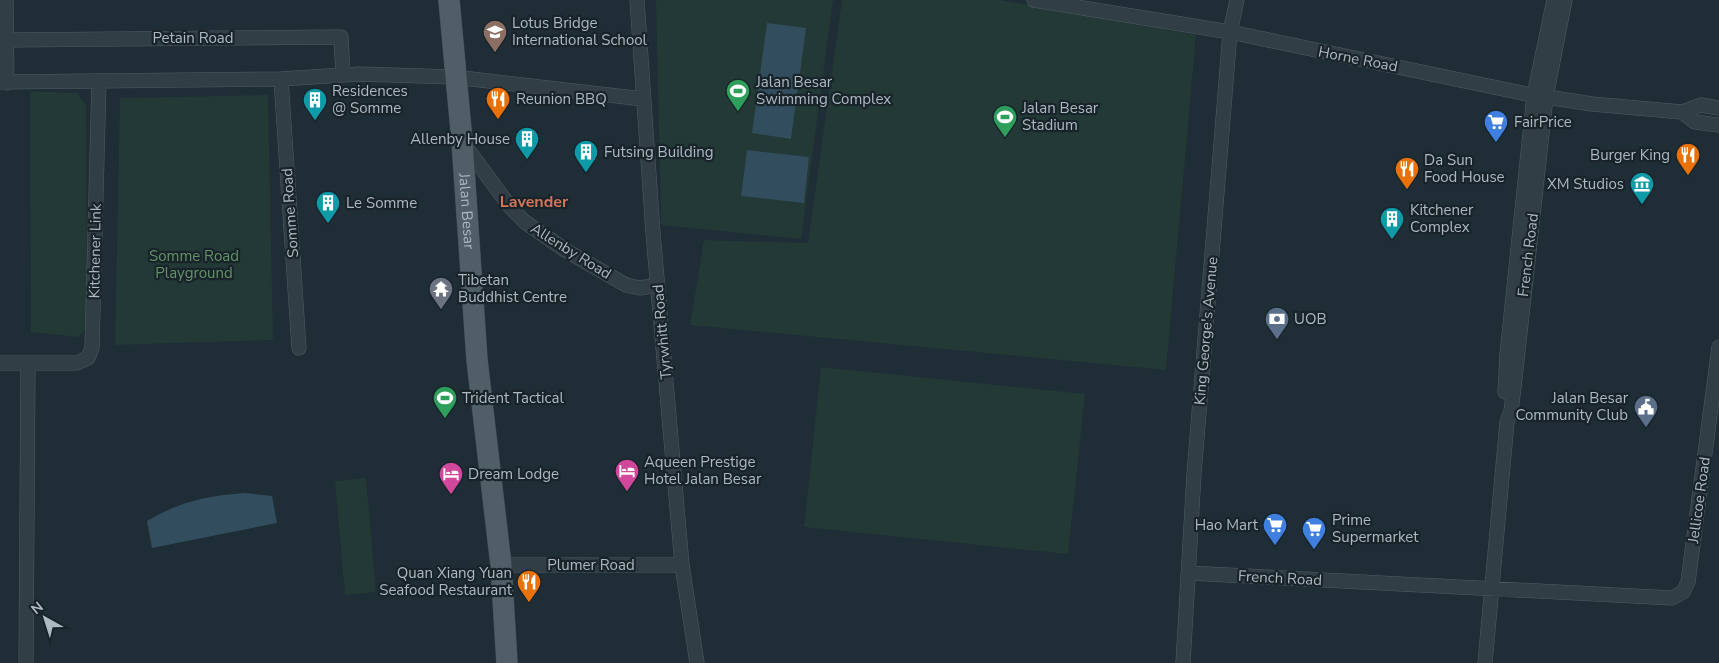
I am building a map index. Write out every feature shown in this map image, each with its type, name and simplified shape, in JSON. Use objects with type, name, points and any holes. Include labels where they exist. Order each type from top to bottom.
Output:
[{"type":"main road","name":"Jalan Besar","points":[[449,0],[454,77],[462,141],[478,367],[501,565],[507,663]]},
{"type":"street","points":[[6,0],[8,40],[3,82],[281,79],[343,75],[454,77],[643,99]]},
{"type":"street","name":"Tyrwhitt Road","points":[[637,0],[643,99],[682,565],[697,663]]},
{"type":"street","name":"Horne Road","points":[[1034,0],[1230,32],[1540,96],[1592,104],[1682,112],[1701,105],[1719,108]]},
{"type":"street","name":"King George's Avenue","points":[[1183,663],[1194,474],[1230,32],[1237,0]]},
{"type":"street","name":"French Road","points":[[1485,663],[1507,422],[1511,411],[1514,387],[1540,96],[1541,58],[1554,0]]},
{"type":"street","name":"French Road","points":[[1540,96],[1565,0]]},
{"type":"street","name":"Petain Road","points":[[8,40],[341,37],[343,75]]},
{"type":"street","name":"Somme Road","points":[[281,79],[299,348]]},
{"type":"street","name":"Kitchener Link","points":[[0,364],[77,363],[88,358],[92,348],[99,82]]},
{"type":"street","name":"Horne Road","points":[[1682,112],[1696,122],[1719,125]]},
{"type":"street","name":"Allenby Road","points":[[462,141],[511,208],[525,222],[564,250],[626,285],[640,288],[658,285]]},
{"type":"street","name":"Jellicoe Road","points":[[1683,592],[1688,582],[1719,347]]},
{"type":"street","points":[[26,663],[28,364]]},
{"type":"street","name":"Plumer Road","points":[[501,565],[682,565]]},
{"type":"street","name":"French Road","points":[[1188,573],[1491,591],[1672,598],[1683,592]]},
{"type":"green space","name":"Jalan Besar Swimming Complex","points":[[656,0],[833,0],[801,239],[661,225]]},
{"type":"green space","name":"Jalan Besar Stadium","points":[[842,0],[1000,0],[1196,35],[1166,370],[690,325],[704,240],[808,243]]},
{"type":"green space","points":[[30,91],[77,93],[86,105],[87,328],[78,337],[31,332]]},
{"type":"green space","name":"Somme Road Playground","points":[[268,95],[273,340],[115,345],[120,98]]},
{"type":"green space","points":[[821,367],[1085,394],[1068,554],[804,527]]},
{"type":"green space","points":[[366,478],[376,592],[345,595],[335,481]]},
{"type":"water","points":[[767,23],[806,28],[791,139],[752,133]]},
{"type":"water","points":[[747,150],[809,157],[804,203],[741,196]]},
{"type":"water","points":[[245,493],[272,496],[277,523],[152,548],[147,521],[183,504],[218,496]]},
{"type":"place","name":"Lotus Bridge International School","points":[[495,53]]},
{"type":"place","name":"Jalan Besar Swimming Complex","points":[[738,112]]},
{"type":"place","name":"Reunion BBQ","points":[[498,120]]},
{"type":"place","name":"Residences @ Somme","points":[[315,121]]},
{"type":"place","name":"Jalan Besar Stadium","points":[[1005,138]]},
{"type":"place","name":"FairPrice","points":[[1496,143]]},
{"type":"place","name":"Allenby House","points":[[527,160]]},
{"type":"place","name":"Futsing Building","points":[[586,173]]},
{"type":"place","name":"Burger King","points":[[1688,176]]},
{"type":"place","name":"Da Sun Food House","points":[[1407,190]]},
{"type":"place","name":"XM Studios","points":[[1642,205]]},
{"type":"place","name":"Le Somme","points":[[328,224]]},
{"type":"place","name":"Kitchener Complex","points":[[1392,240]]},
{"type":"place","name":"Tibetan Buddhist Centre","points":[[441,310]]},
{"type":"place","name":"UOB","points":[[1277,340]]},
{"type":"place","name":"Trident Tactical","points":[[445,419]]},
{"type":"place","name":"Jalan Besar Community Club","points":[[1646,428]]},
{"type":"place","name":"Aqueen Prestige Hotel Jalan Besar","points":[[627,492]]},
{"type":"place","name":"Dream Lodge","points":[[451,495]]},
{"type":"place","name":"Hao Mart","points":[[1275,546]]},
{"type":"place","name":"Prime Supermarket","points":[[1314,550]]},
{"type":"place","name":"Quan Xiang Yuan Seafood Restaurant","points":[[529,603]]},
{"type":"district","name":"Lavender","points":[[534,202]]}]
